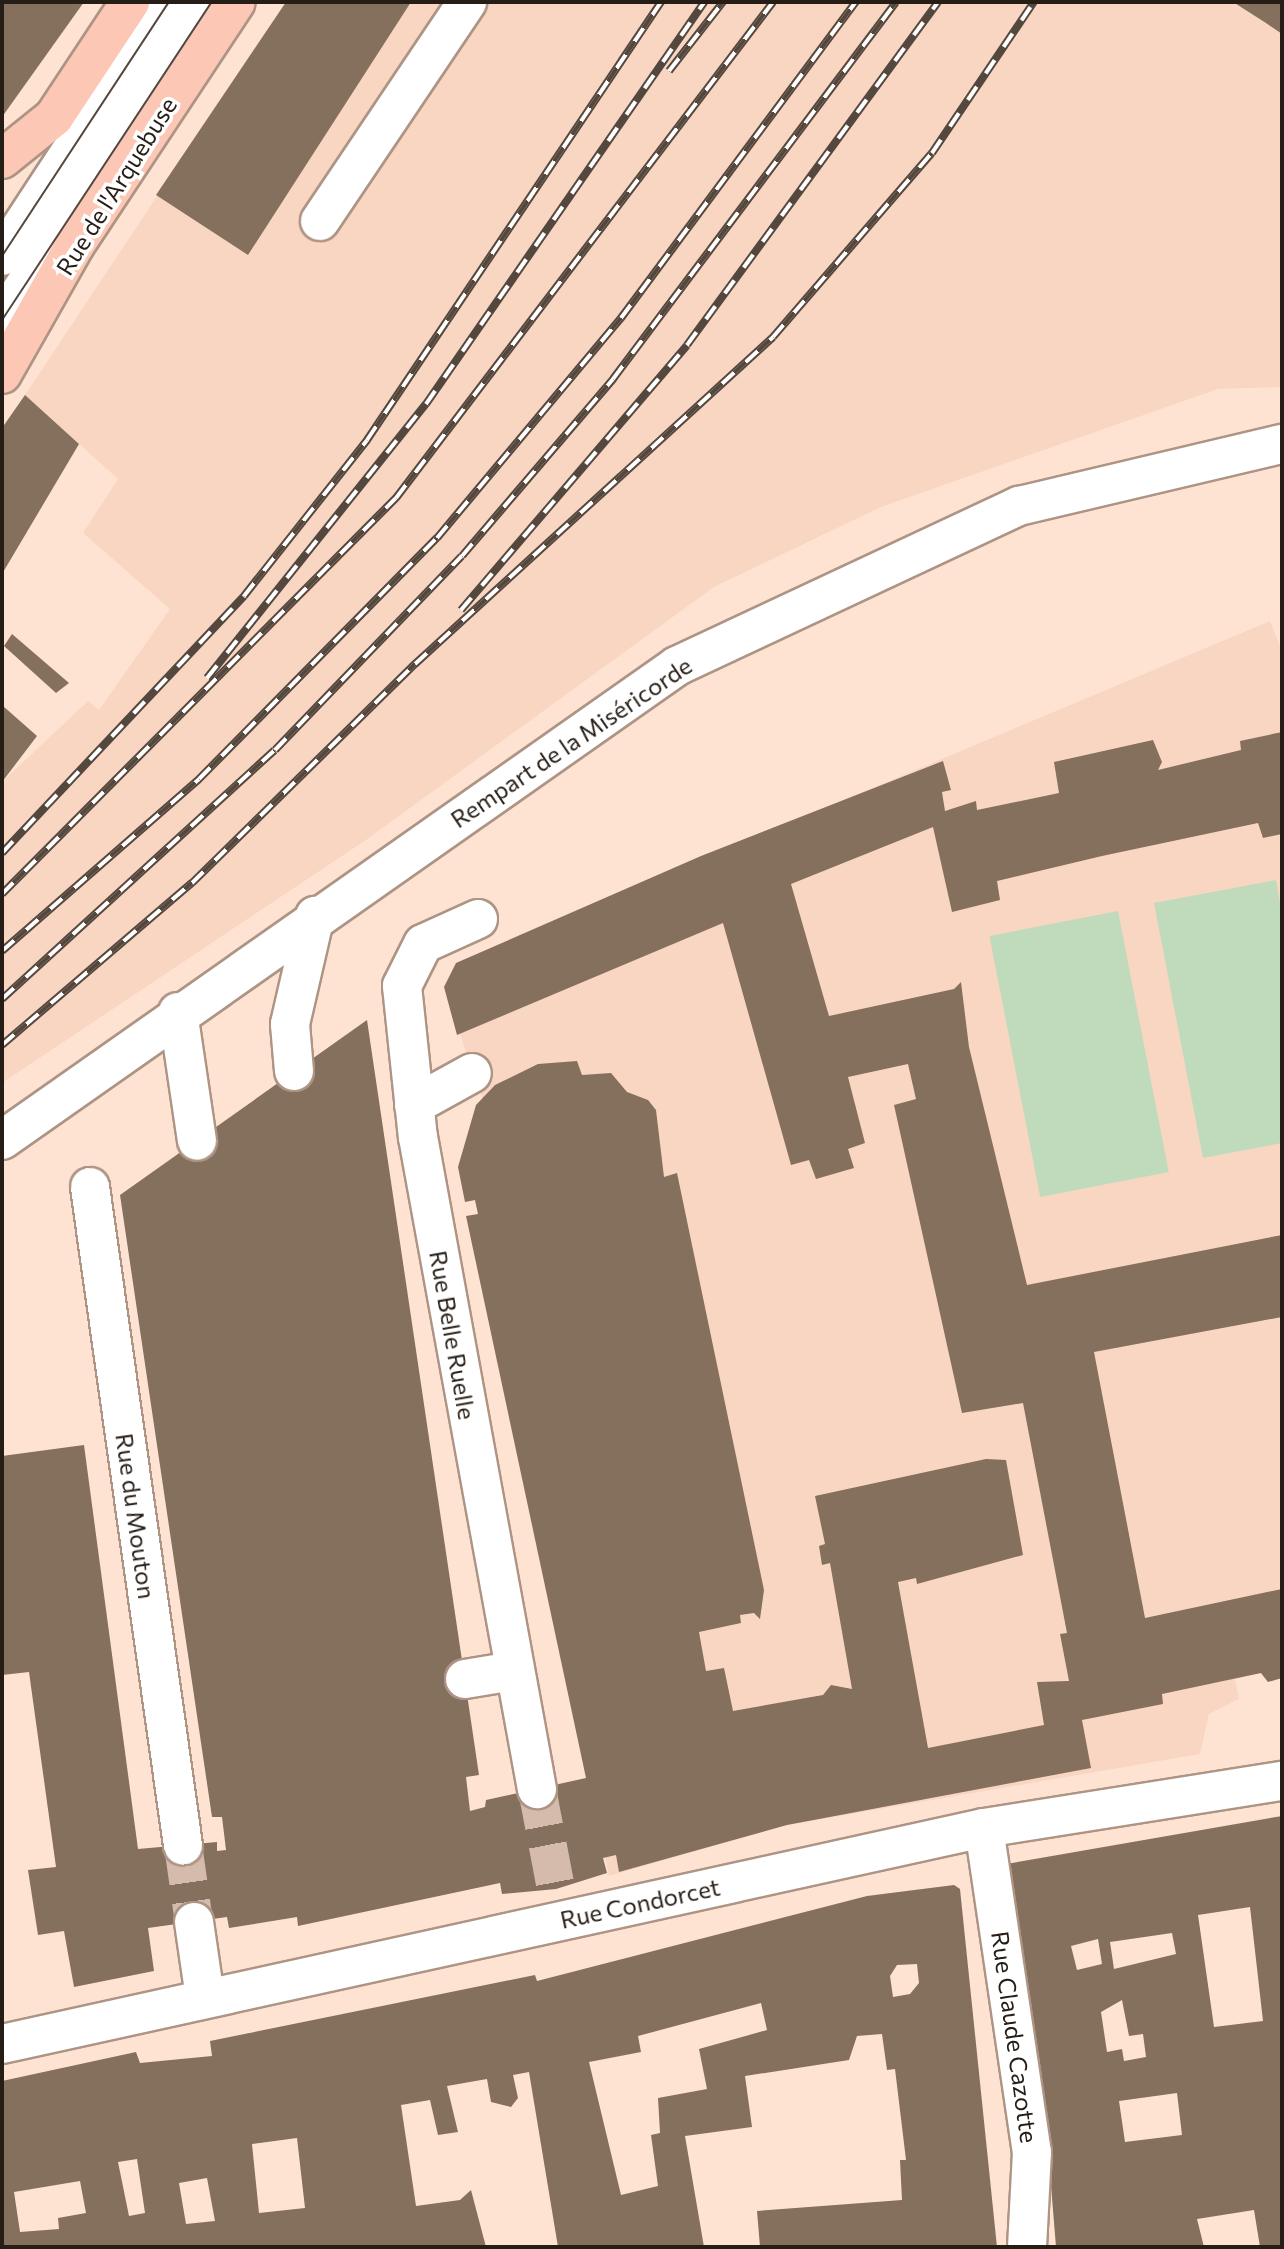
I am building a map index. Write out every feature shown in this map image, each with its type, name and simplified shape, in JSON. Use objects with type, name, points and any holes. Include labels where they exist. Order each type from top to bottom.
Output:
[{"type":"main road","points":[[2,159],[54,117],[130,2]]},
{"type":"main road","name":"Rue de l'Arquebuse","points":[[2,374],[75,245],[236,2]]},
{"type":"street","points":[[2,256],[169,2]]},
{"type":"street","name":"Rue de l'Arquebuse","points":[[2,320],[212,2]]},
{"type":"street","points":[[320,221],[467,2]]},
{"type":"street","name":"Rempart de la Miséricorde","points":[[2,1140],[178,1012],[677,666],[1019,506],[1282,444]]},
{"type":"street","points":[[294,1071],[290,1024],[315,916]]},
{"type":"street","name":"Rue Belle Ruelle","points":[[478,919],[423,944],[402,986],[414,1105],[513,1671],[537,1789]]},
{"type":"street","points":[[178,1012],[197,1140]]},
{"type":"street","points":[[414,1105],[472,1073]]},
{"type":"street","name":"Rue du Mouton","points":[[90,1187],[110,1226],[183,1845]]},
{"type":"street","points":[[465,1679],[513,1671]]},
{"type":"street","name":"Rue Condorcet","points":[[2,2044],[205,1997],[558,1905],[984,1828],[1282,1781]]},
{"type":"street","name":"Rue Claude Cazotte","points":[[984,1828],[1032,2152],[1027,2247]]},
{"type":"street","points":[[194,1922],[205,1997]]},
{"type":"shaded area","points":[[286,2],[1282,2],[1282,387],[1218,389],[881,507],[714,587],[366,840],[2,1083],[2,782],[88,701],[99,710],[170,609],[83,533],[118,479],[25,395]]},
{"type":"shaded area","points":[[1270,621],[1282,651],[1282,1678],[1268,1682],[1260,1673],[1235,1679],[1239,1699],[1209,1714],[1200,1754],[787,1825],[609,1876],[478,1214],[475,1200],[465,1202],[458,1167],[482,1098],[444,987],[456,963]]},
{"type":"green space","points":[[1276,880],[1282,914],[1282,1143],[1203,1158],[1154,903]]},
{"type":"green space","points":[[1118,911],[1169,1172],[1040,1197],[989,936]]},
{"type":"building","points":[[2,2],[84,2],[2,117]]},
{"type":"building","points":[[286,2],[411,2],[248,255],[156,195]]},
{"type":"building","points":[[1233,2],[1282,2],[1282,34],[1266,23]]},
{"type":"building","points":[[25,395],[79,444],[2,574],[2,428]]},
{"type":"building","points":[[12,634],[69,683],[56,693],[4,646]]},
{"type":"building","points":[[2,707],[37,736],[2,782]]},
{"type":"building","points":[[1282,732],[1282,834],[1263,838],[1258,823],[1102,856],[997,881],[1000,900],[952,912],[933,827],[791,884],[829,1016],[954,989],[961,982],[969,1047],[1027,1285],[1282,1235],[1282,1317],[1094,1352],[1145,1618],[1282,1589],[1282,1678],[1268,1682],[1261,1673],[1162,1694],[1163,1704],[1082,1720],[1091,1768],[787,1825],[619,1872],[616,1855],[603,1858],[607,1873],[556,1889],[502,1894],[500,1883],[298,1926],[297,1917],[229,1928],[227,1917],[148,1928],[154,1971],[74,1987],[64,1931],[38,1935],[28,1870],[56,1867],[29,1672],[2,1675],[2,1456],[84,1445],[138,1849],[217,1842],[217,1851],[226,1850],[222,1817],[212,1817],[120,1195],[367,1020],[479,1775],[466,1777],[470,1811],[485,1807],[486,1800],[586,1778],[466,1216],[478,1214],[475,1200],[465,1202],[458,1167],[476,1105],[495,1085],[538,1064],[577,1061],[582,1075],[611,1073],[627,1092],[648,1100],[656,1110],[664,1177],[677,1173],[764,1590],[760,1619],[754,1613],[740,1615],[741,1623],[699,1632],[706,1671],[724,1668],[733,1711],[823,1695],[831,1685],[852,1689],[830,1563],[822,1565],[819,1546],[825,1544],[815,1496],[986,1459],[1006,1460],[1023,1555],[917,1584],[916,1578],[898,1582],[928,1748],[1044,1725],[1037,1682],[1069,1681],[1060,1634],[1067,1633],[1023,1403],[962,1413],[894,1105],[916,1099],[908,1064],[848,1077],[865,1143],[848,1149],[854,1168],[816,1179],[809,1160],[791,1165],[723,923],[457,1035],[444,987],[456,963],[701,856],[943,761],[951,790],[942,792],[945,811],[976,801],[977,810],[1059,793],[1054,762],[1153,740],[1162,762],[1158,770],[1241,750],[1240,741]]},
{"type":"building","points":[[1282,1816],[1282,2247],[1260,2247],[1254,2210],[1197,2219],[1204,2247],[1056,2247],[1043,2087],[1006,1864]],"holes":[[[1250,1907],[1263,2021],[1214,2027],[1198,1915]],[[1172,1933],[1176,1954],[1114,1969],[1110,1942]],[[1098,1939],[1102,1964],[1077,1970],[1071,1946]],[[1122,2000],[1129,2036],[1143,2034],[1146,2057],[1124,2061],[1122,2049],[1107,2052],[1101,2012]],[[1177,2093],[1182,2135],[1125,2142],[1119,2101]]]},
{"type":"building","points":[[954,1885],[960,1889],[997,2247],[760,2247],[757,2211],[902,2200],[900,2160],[906,2160],[895,2069],[887,2070],[882,2034],[857,2036],[849,2060],[745,2076],[752,2127],[685,2136],[704,2247],[558,2247],[529,2072],[513,2075],[518,2098],[511,2107],[491,2102],[487,2079],[447,2086],[458,2132],[438,2135],[430,2100],[401,2105],[416,2206],[460,2200],[471,2190],[486,2247],[2,2247],[2,2081],[136,2052],[140,2063],[212,2056],[210,2041],[535,1975],[537,1981],[867,1896]],"holes":[[[917,1964],[919,1983],[910,1994],[893,1997],[890,1976],[897,1965]],[[761,2003],[767,2030],[699,2049],[707,2089],[658,2098],[660,2133],[651,2135],[658,2186],[621,2195],[589,2062],[641,2052],[638,2036]],[[297,2138],[305,2208],[259,2213],[252,2144]],[[137,2159],[145,2213],[129,2216],[118,2162]],[[207,2178],[215,2221],[186,2224],[179,2183]],[[80,2181],[86,2213],[58,2218],[59,2229],[20,2232],[14,2192]]]},
{"type":"tunnel","points":[[537,1789],[556,1889]]},
{"type":"tunnel","points":[[183,1845],[194,1922]]},
{"type":"tram line","points":[[2,256],[169,2]]},
{"type":"tram line","points":[[2,320],[212,2]]},
{"type":"railway","points":[[2,853],[244,596],[367,440],[661,2]]},
{"type":"railway","points":[[207,678],[426,404],[704,2]]},
{"type":"railway","points":[[669,71],[723,2]]},
{"type":"railway","points":[[2,894],[396,498],[773,2]]},
{"type":"railway","points":[[2,951],[199,779],[437,538],[621,318],[856,2]]},
{"type":"railway","points":[[2,999],[275,750],[462,556],[613,379],[896,2]]},
{"type":"railway","points":[[461,610],[687,345],[938,2]]},
{"type":"railway","points":[[2,1045],[192,883],[415,664],[773,337],[932,153],[1034,2]]}]
